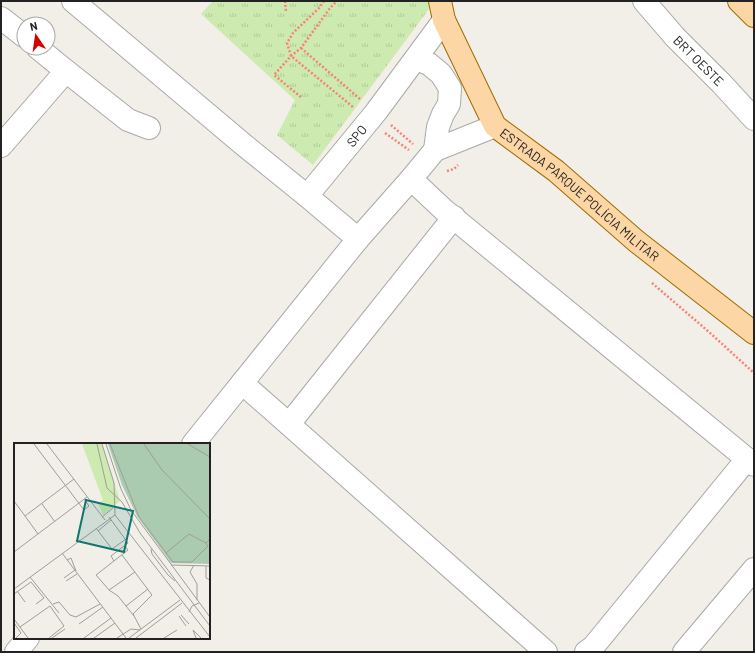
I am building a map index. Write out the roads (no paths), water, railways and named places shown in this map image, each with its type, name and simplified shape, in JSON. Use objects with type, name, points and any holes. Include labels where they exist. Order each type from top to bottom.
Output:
[{"type":"main road","points":[[739,1],[754,16]]},
{"type":"main road","name":"ESTRADA PARQUE POLÍCIA MILITAR","points":[[442,11],[495,126],[556,171],[636,241],[754,333]]},
{"type":"street","points":[[74,1],[358,239]]},
{"type":"street","name":"BRT OESTE","points":[[644,1],[675,37],[722,84],[754,119]]},
{"type":"street","name":"SPO","points":[[307,196],[376,112],[416,59],[442,11]]},
{"type":"street","points":[[1,18],[16,30]]},
{"type":"street","points":[[48,56],[128,120],[150,128]]},
{"type":"street","points":[[194,443],[358,239],[430,156],[438,127],[449,104],[450,88],[441,74],[429,64],[416,59]]},
{"type":"street","points":[[1,146],[66,71]]},
{"type":"street","points":[[430,156],[495,126]]},
{"type":"street","points":[[411,179],[454,217],[751,462],[593,647],[586,652]]},
{"type":"street","points":[[289,424],[454,217]]},
{"type":"street","points":[[242,383],[546,652]]},
{"type":"street","points":[[684,652],[754,569]]},
{"type":"street","points":[[16,652],[27,639]]}]
